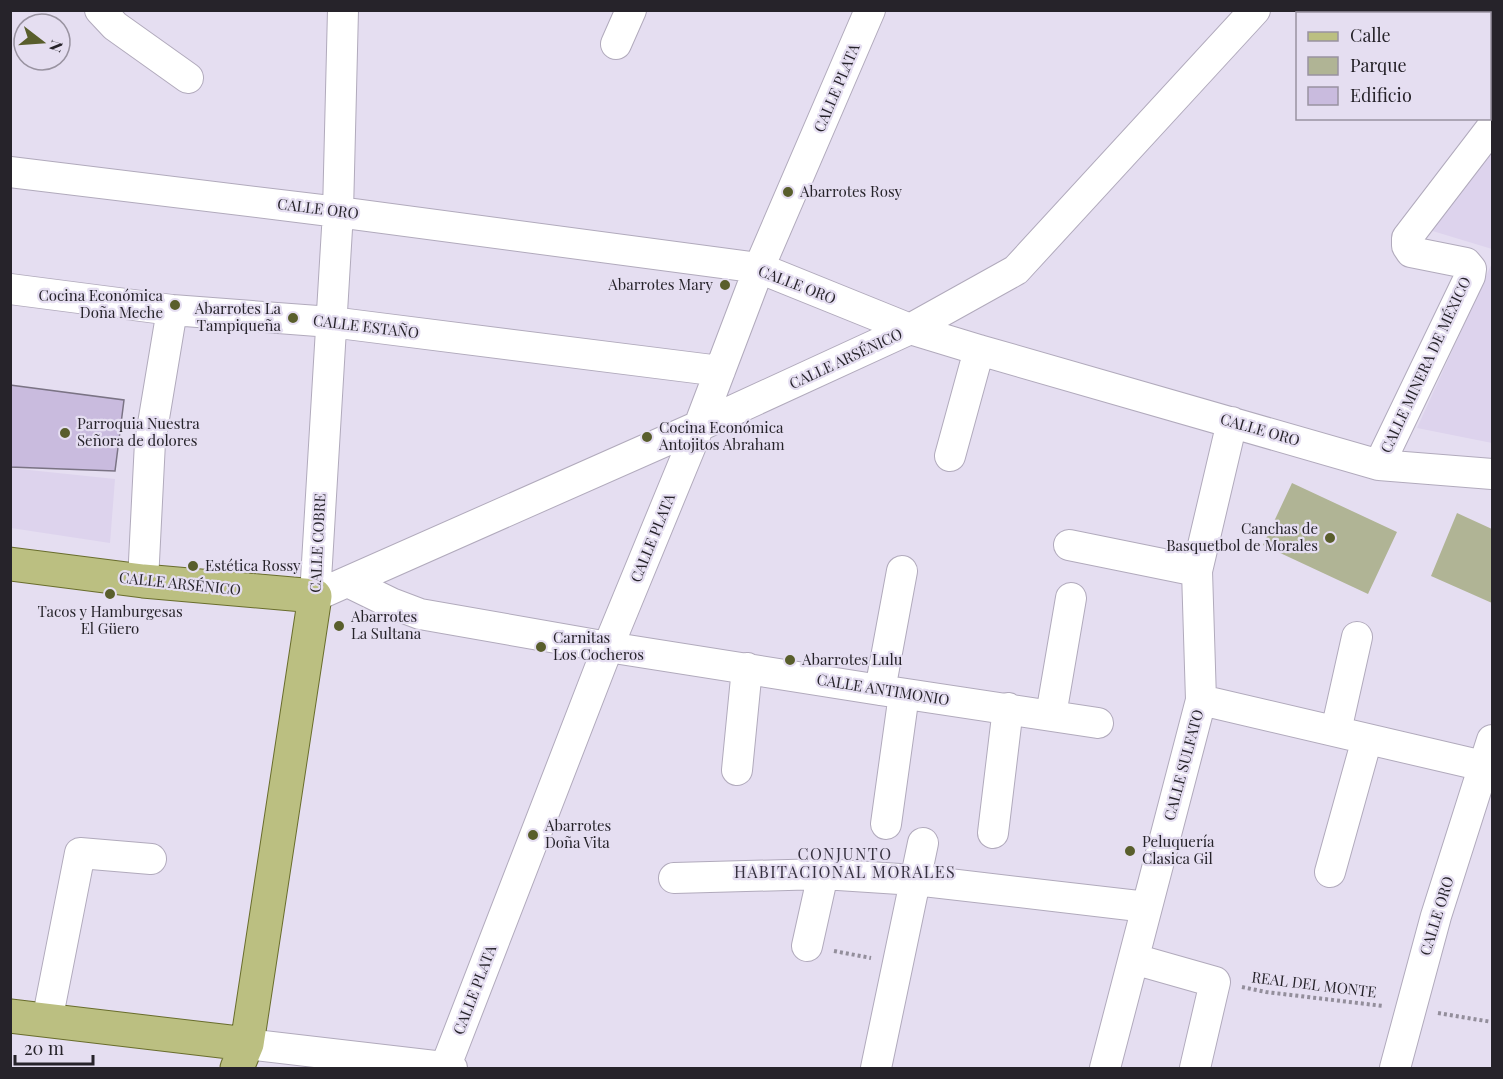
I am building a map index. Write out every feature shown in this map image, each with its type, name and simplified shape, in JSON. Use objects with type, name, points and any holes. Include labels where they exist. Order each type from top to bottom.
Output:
[{"type":"main road","name":"CALLE ARSÉNICO","points":[[10,564],[143,581],[315,596]]},
{"type":"main road","name":"CALLE COBRE","points":[[242,1056],[315,596]]},
{"type":"main road","points":[[10,1016],[242,1056]]},
{"type":"street","points":[[100,10],[115,26],[188,78]]},
{"type":"street","name":"CALLE COBRE","points":[[315,596],[338,212],[343,10]]},
{"type":"street","points":[[616,44],[631,10]]},
{"type":"street","name":"CALLE PLATA","points":[[447,1068],[608,647],[699,426],[759,268],[870,10]]},
{"type":"street","name":"CALLE ARSÉNICO","points":[[315,596],[699,426],[910,329],[1016,270],[1255,10]]},
{"type":"street","name":"CALLE MINERA DE MÉXICO","points":[[1379,465],[1470,276],[1471,269],[1466,263],[1411,252],[1407,246],[1407,238],[1492,127]]},
{"type":"street","name":"CALLE ORO","points":[[10,172],[338,212],[759,268],[910,329],[1379,465],[1492,474]]},
{"type":"street","name":"CALLE ESTAÑO","points":[[10,289],[172,310],[331,322],[720,371]]},
{"type":"street","points":[[143,581],[150,442],[172,310]]},
{"type":"street","points":[[950,456],[979,350]]},
{"type":"street","name":"CALLE SULFATO","points":[[1105,1068],[1201,700],[1197,571],[1233,422]]},
{"type":"street","points":[[1069,545],[1197,571]]},
{"type":"street","points":[[886,824],[892,692],[902,571]]},
{"type":"street","points":[[348,582],[420,614],[608,647]]},
{"type":"street","points":[[1052,715],[1071,598]]},
{"type":"street","points":[[1336,731],[1357,637]]},
{"type":"street","name":"CALLE ANTIMONIO","points":[[608,647],[1098,723]]},
{"type":"street","points":[[737,770],[747,668]]},
{"type":"street","name":"CALLE ORO","points":[[1201,700],[1366,739],[1490,758],[1436,916],[1395,1068]]},
{"type":"street","points":[[993,833],[1008,708]]},
{"type":"street","points":[[1330,872],[1366,739]]},
{"type":"street","points":[[876,1068],[923,843]]},
{"type":"street","points":[[46,1021],[81,853],[151,859]]},
{"type":"street","points":[[674,878],[824,874],[915,880],[1147,907]]},
{"type":"street","points":[[807,946],[824,874]]},
{"type":"street","points":[[1134,959],[1215,982],[1195,1068]]},
{"type":"street","points":[[242,1056],[447,1068]]},
{"type":"path","points":[[807,946],[898,963]]},
{"type":"path","name":"REAL DEL MONTE","points":[[1215,982],[1266,992],[1411,1009],[1492,1022]]},
{"type":"shaded area","points":[[1492,145],[1492,249],[1426,229]]},
{"type":"shaded area","points":[[1492,263],[1492,443],[1417,428]]},
{"type":"shaded area","points":[[10,468],[115,479],[110,543],[11,528]]},
{"type":"green space","name":"Canchas de Basquetbol de Morales","points":[[1292,483],[1397,532],[1368,594],[1263,545]]},
{"type":"green space","points":[[1457,513],[1492,529],[1492,603],[1431,576]]},
{"type":"building","name":"Parroquia Nuestra Señora de dolores","points":[[10,385],[124,400],[115,471],[10,467]]},
{"type":"place","name":"Abarrotes Rosy","points":[[788,192]]},
{"type":"place","name":"Abarrotes Mary","points":[[725,285]]},
{"type":"place","name":"Cocina Económica Doña Meche","points":[[175,305]]},
{"type":"place","name":"Abarrotes La Tampiqueña","points":[[293,318]]},
{"type":"place","name":"Parroquia Nuestra Señora de dolores","points":[[65,433]]},
{"type":"place","name":"Cocina Económica Antojitos Abraham","points":[[647,437]]},
{"type":"place","name":"Canchas de Basquetbol de Morales","points":[[1330,538]]},
{"type":"place","name":"Estética Rossy","points":[[193,566]]},
{"type":"place","name":"Tacos y Hamburgesas El Güero","points":[[110,594]]},
{"type":"place","name":"Abarrotes La Sultana","points":[[339,626]]},
{"type":"place","name":"Carnitas Los Cocheros","points":[[541,647]]},
{"type":"place","name":"Abarrotes Lulu","points":[[790,660]]},
{"type":"place","name":"Abarrotes Doña Vita","points":[[533,835]]},
{"type":"place","name":"Peluquería Clasica Gil","points":[[1130,851]]},
{"type":"district","name":"CONJUNTO HABITACIONAL MORALES","points":[[845,863]]}]
